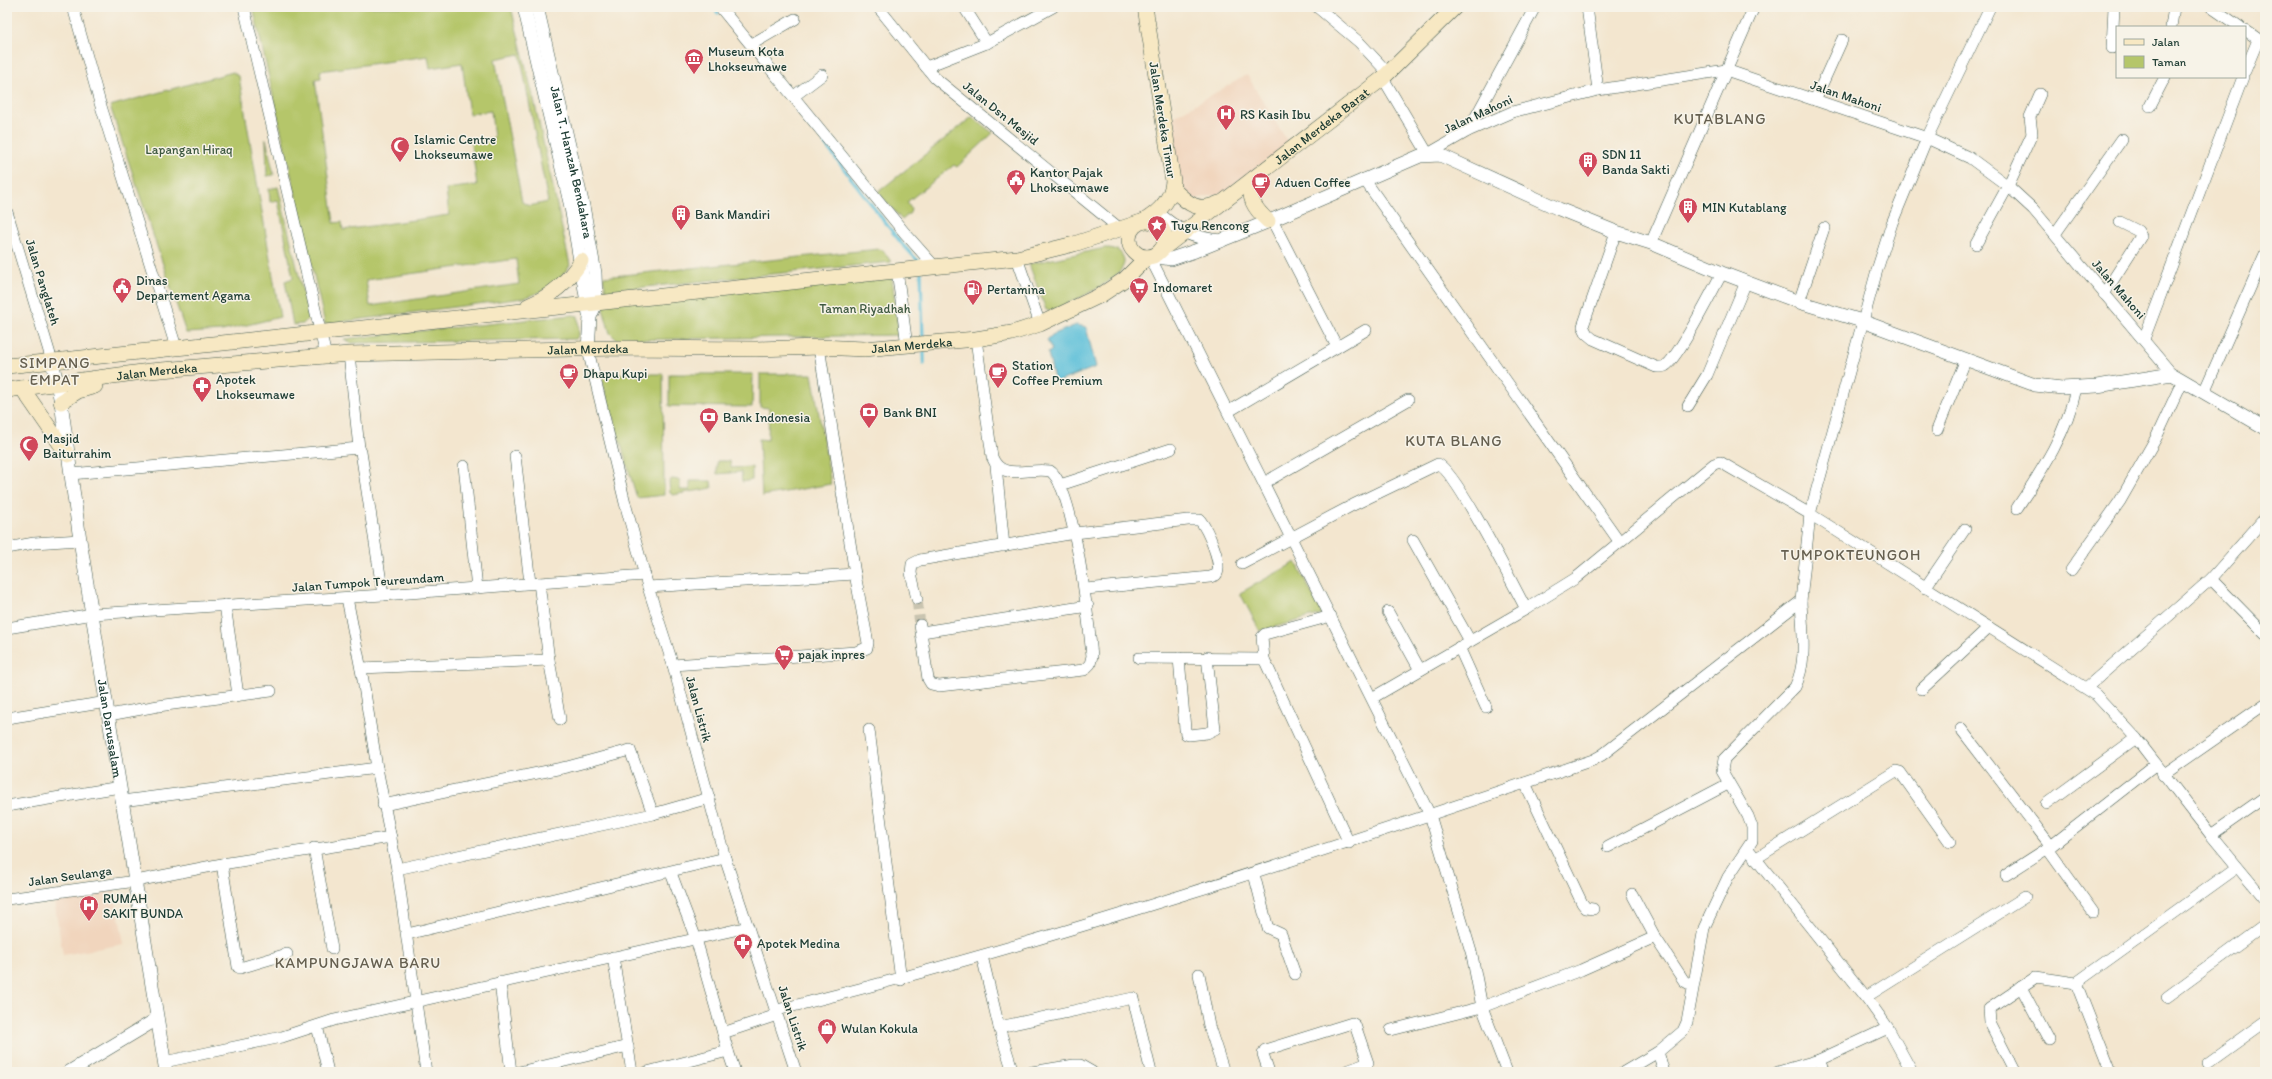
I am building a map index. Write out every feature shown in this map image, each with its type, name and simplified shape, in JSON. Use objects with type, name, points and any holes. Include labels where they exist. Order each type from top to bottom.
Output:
[{"type":"main road","name":"Jalan Merdeka Timur","points":[[1141,222],[1158,212],[1167,201],[1173,189],[1173,171],[1145,7]]},
{"type":"main road","name":"Jalan Merdeka Barat","points":[[1153,255],[1186,232],[1386,76],[1455,7]]},
{"type":"main road","points":[[1253,179],[1249,190],[1252,202],[1270,221]]},
{"type":"main road","points":[[1173,189],[1194,207],[1211,207],[1227,199]]},
{"type":"main road","name":"Jalan Merdeka","points":[[7,366],[518,311],[591,308],[901,270],[1018,258],[1074,244],[1141,222]]},
{"type":"main road","points":[[1141,222],[1156,223],[1161,227],[1165,238],[1153,255],[1137,254],[1130,246],[1131,230],[1141,222]]},
{"type":"main road","name":"Jalan Merdeka","points":[[7,390],[150,371],[399,351],[819,347],[864,349],[935,344],[1012,333],[1040,324],[1101,295],[1125,280],[1153,255]]},
{"type":"main road","points":[[518,311],[538,302],[560,287],[574,273],[581,261]]},
{"type":"main road","points":[[61,402],[78,391],[150,371]]},
{"type":"main road","points":[[22,388],[68,455]]},
{"type":"street","points":[[73,7],[100,103],[176,347]]},
{"type":"street","points":[[244,7],[319,332],[326,356]]},
{"type":"street","name":"Jalan T. Hamzah Bendahara","points":[[524,7],[571,208],[591,308]]},
{"type":"street","name":"Jalan T. Hamzah Bendahara","points":[[537,7],[586,221],[595,273],[588,350]]},
{"type":"street","points":[[720,7],[934,267]]},
{"type":"street","name":"Jalan Dsn Mesjid","points":[[878,7],[935,78],[1119,228]]},
{"type":"street","points":[[964,7],[987,44]]},
{"type":"street","points":[[926,67],[987,44],[1052,7]]},
{"type":"street","points":[[1317,7],[1359,42],[1386,76],[1428,154]]},
{"type":"street","points":[[1468,131],[1535,7]]},
{"type":"street","points":[[1587,7],[1598,90]]},
{"type":"street","points":[[1651,243],[1754,7]]},
{"type":"street","points":[[1624,1072],[1658,1052],[1682,1031],[1687,1022],[1704,928],[1711,910],[1728,877],[1752,841],[1752,827],[1748,816],[1722,772],[1724,759],[1795,687],[1801,674],[1803,662],[1801,601],[1810,514],[1862,321],[1892,223],[1927,138],[1990,7]]},
{"type":"street","points":[[2112,48],[2114,7]]},
{"type":"street","points":[[2171,26],[2174,7]]},
{"type":"street","points":[[2211,7],[2239,26]]},
{"type":"street","points":[[752,44],[795,20]]},
{"type":"street","points":[[2246,31],[2262,42],[2246,69]]},
{"type":"street","points":[[1815,100],[1842,40]]},
{"type":"street","name":"Jalan Mahoni","points":[[1428,154],[1468,131],[1512,112],[1598,90],[1726,70],[1927,138],[1970,158],[2008,186],[2033,209],[2104,294],[2177,377]]},
{"type":"street","points":[[794,96],[822,75]]},
{"type":"street","points":[[2150,106],[2164,78]]},
{"type":"street","points":[[2144,339],[2243,78]]},
{"type":"street","points":[[1976,244],[2008,186],[2032,134],[2030,117],[2040,94]]},
{"type":"street","points":[[2055,234],[2122,139]]},
{"type":"street","points":[[1153,255],[1171,260],[1270,221],[1364,179],[1428,154],[1440,155],[1462,163],[1559,209],[1616,232],[1651,243],[1722,273],[1799,302],[1862,321],[2035,385],[2076,388],[2177,377],[2265,428]]},
{"type":"street","points":[[1364,179],[1620,541]]},
{"type":"street","points":[[1158,212],[1174,227],[1209,240],[1221,241]]},
{"type":"street","name":"Jalan Panglateh","points":[[8,218],[52,361]]},
{"type":"street","points":[[1270,221],[1337,347]]},
{"type":"street","points":[[2104,294],[2141,236],[2138,231],[2120,222]]},
{"type":"street","points":[[1799,302],[1824,228]]},
{"type":"street","points":[[1616,232],[1583,326],[1587,334],[1593,339],[1656,367],[1665,366],[1671,360],[1694,324],[1722,273]]},
{"type":"street","points":[[2204,392],[2265,254]]},
{"type":"street","points":[[1153,255],[1264,483],[1430,815],[1472,955],[1482,1007],[1507,1072]]},
{"type":"street","points":[[1018,258],[1040,324]]},
{"type":"street","points":[[901,270],[910,346]]},
{"type":"street","points":[[1688,406],[1707,375],[1746,282]]},
{"type":"street","points":[[1229,412],[1366,330]]},
{"type":"street","points":[[976,339],[992,457],[996,466],[1004,546]]},
{"type":"street","points":[[673,665],[863,650],[868,643],[855,574],[819,347]]},
{"type":"street","name":"Jalan Listrik","points":[[588,350],[625,503],[648,587],[673,665],[726,858],[796,1072]]},
{"type":"street","points":[[349,354],[358,448],[361,452],[367,486],[383,595]]},
{"type":"street","points":[[1937,430],[1966,359]]},
{"type":"street","name":"Jalan Darussalam","points":[[52,361],[61,402],[80,540],[165,1067]]},
{"type":"street","points":[[2071,570],[2120,501],[2156,438],[2177,377]]},
{"type":"street","points":[[2017,508],[2062,434],[2072,408],[2076,388]]},
{"type":"street","points":[[1264,483],[1408,400]]},
{"type":"street","points":[[71,474],[358,448]]},
{"type":"street","points":[[1060,485],[1171,449]]},
{"type":"street","points":[[516,456],[535,583],[560,719]]},
{"type":"street","points":[[1372,698],[1526,609],[1576,578],[1718,462],[1810,514],[1925,588],[2086,688],[2104,702],[2136,738],[2163,775],[2265,900]]},
{"type":"street","points":[[1242,564],[1438,464],[1444,466],[1463,493],[1526,609]]},
{"type":"street","points":[[464,466],[477,588]]},
{"type":"street","points":[[996,466],[1006,472],[1050,471],[1054,473],[1060,485],[1075,533],[1086,589],[1088,606],[1092,656],[1090,664],[1084,670],[939,686],[931,684],[928,679],[921,628],[1088,606]]},
{"type":"street","points":[[2086,688],[2211,579],[2265,518]]},
{"type":"street","points":[[917,599],[911,573],[912,564],[920,560],[1075,533],[1188,520],[1200,520],[1206,527],[1219,568],[1216,575],[1210,577],[1086,589]]},
{"type":"street","points":[[1925,588],[1965,529]]},
{"type":"street","points":[[7,548],[80,540]]},
{"type":"street","points":[[1413,540],[1470,641]]},
{"type":"street","points":[[648,587],[855,574]]},
{"type":"street","name":"Jalan Tumpok Teureundam","points":[[7,628],[93,614],[346,598],[645,575]]},
{"type":"street","points":[[2211,579],[2265,634]]},
{"type":"street","points":[[346,598],[361,668],[377,768],[397,869],[426,1072]]},
{"type":"street","points":[[723,1033],[777,1013],[901,980],[1254,874],[1525,783],[1602,755],[1801,601]]},
{"type":"street","points":[[225,605],[238,695]]},
{"type":"street","points":[[1388,612],[1420,670]]},
{"type":"street","points":[[1331,616],[1265,634],[1262,637],[1264,659],[1349,842]]},
{"type":"street","points":[[1922,689],[1988,627]]},
{"type":"street","points":[[1459,647],[1486,708]]},
{"type":"street","points":[[1139,658],[1207,657],[1264,659]]},
{"type":"street","points":[[1179,658],[1185,730],[1186,734],[1189,735],[1207,733],[1215,729],[1207,657]]},
{"type":"street","points":[[361,668],[549,660]]},
{"type":"street","points":[[109,716],[158,706],[271,691]]},
{"type":"street","points":[[7,718],[107,702]]},
{"type":"street","points":[[2163,775],[2265,704]]},
{"type":"street","points":[[1961,729],[2049,847],[2093,912]]},
{"type":"street","points":[[868,730],[901,980]]},
{"type":"street","points":[[2046,804],[2136,738]]},
{"type":"street","points":[[384,805],[567,767],[630,750],[653,814]]},
{"type":"street","points":[[2006,875],[2049,847],[2156,764]]},
{"type":"street","points":[[122,801],[377,768]]},
{"type":"street","points":[[1755,859],[1896,771],[1900,772],[1950,842]]},
{"type":"street","points":[[1525,783],[1582,903],[1586,908],[1593,909]]},
{"type":"street","points":[[1608,847],[1728,784]]},
{"type":"street","points":[[7,806],[120,787]]},
{"type":"street","points":[[2211,835],[2265,797]]},
{"type":"street","points":[[397,869],[653,814],[709,798]]},
{"type":"street","name":"Jalan Seulanga","points":[[7,899],[136,881],[314,848],[391,837]]},
{"type":"street","points":[[314,848],[332,949]]},
{"type":"street","points":[[1748,849],[1866,997],[1888,1028],[1912,1072]]},
{"type":"street","points":[[407,934],[671,873],[726,858]]},
{"type":"street","points":[[222,864],[238,967],[240,968],[287,954]]},
{"type":"street","points":[[2015,1072],[1990,1023],[1989,1009],[2036,977],[2076,983],[2237,867]]},
{"type":"street","points":[[671,873],[696,939],[735,1072]]},
{"type":"street","points":[[1254,874],[1268,928],[1281,934],[1295,974]]},
{"type":"street","points":[[1632,894],[1655,937],[1684,981],[1693,986]]},
{"type":"street","points":[[1866,997],[2025,897]]},
{"type":"street","points":[[2167,997],[2265,925]]},
{"type":"street","points":[[165,1067],[282,1037],[334,1020],[748,927]]},
{"type":"street","points":[[1391,1030],[1482,1007],[1581,970],[1655,937]]},
{"type":"street","points":[[982,956],[998,1027],[1013,1072]]},
{"type":"street","points":[[613,957],[632,1072]]},
{"type":"street","points":[[1199,974],[1209,1026],[1224,1072]]},
{"type":"street","points":[[500,982],[511,1072]]},
{"type":"street","points":[[2076,983],[2111,1072]]},
{"type":"street","points":[[2021,987],[2049,1040]]},
{"type":"street","points":[[998,1027],[1133,998],[1151,1072]]},
{"type":"street","points":[[69,1072],[157,1019]]},
{"type":"street","points":[[2208,1063],[2265,1022]]},
{"type":"street","points":[[1269,1072],[1263,1054],[1265,1050],[1352,1023],[1356,1025],[1369,1068],[1344,1072]]},
{"type":"street","points":[[317,1026],[328,1072]]},
{"type":"street","points":[[1778,1072],[1819,1060],[1888,1028]]},
{"type":"street","points":[[520,1072],[628,1046]]},
{"type":"street","points":[[647,1072],[728,1051]]},
{"type":"street","points":[[1658,1052],[1664,1072]]},
{"type":"street","points":[[1819,1060],[1824,1072]]},
{"type":"street","points":[[1032,1072],[1080,1065],[1092,1072]]},
{"type":"shaded area","name":"RS Kasih Ibu","points":[[1247,75],[1289,144],[1223,193],[1195,199],[1178,186],[1169,119]]},
{"type":"shaded area","name":"RUMAH SAKIT BUNDA","points":[[114,889],[124,944],[63,955],[54,900]]},
{"type":"green space","points":[[253,7],[511,7],[534,100],[570,265],[556,282],[544,290],[523,298],[325,324]],"holes":[[[520,54],[548,202],[529,206],[522,202],[495,59]],[[428,56],[430,68],[462,63],[469,114],[491,111],[494,138],[471,142],[477,185],[446,189],[449,215],[343,230],[342,222],[334,223],[315,79],[321,78],[320,71]],[[516,259],[519,284],[370,306],[366,280]]]},
{"type":"green space","name":"Lapangan Hiraq","points":[[233,72],[239,77],[280,317],[222,331],[186,333],[110,106]]},
{"type":"green space","points":[[972,117],[993,133],[957,167],[954,165],[907,202],[911,209],[910,213],[902,220],[878,192]]},
{"type":"green space","points":[[266,139],[274,175],[267,176]]},
{"type":"green space","points":[[278,187],[308,314],[308,319],[303,324],[293,325],[285,281],[293,278],[278,200],[270,202],[269,189]]},
{"type":"green space","points":[[1111,248],[1122,254],[1123,265],[1118,273],[1109,281],[1084,295],[1053,310],[1046,310],[1029,264]]},
{"type":"green space","points":[[879,249],[883,250],[891,262],[606,291],[603,277]]},
{"type":"green space","name":"Taman Riyadhah","points":[[892,278],[899,335],[617,340],[610,333],[601,302]]},
{"type":"green space","points":[[573,315],[578,316],[579,335],[576,339],[351,343],[344,339]]},
{"type":"green space","points":[[600,374],[663,374],[664,495],[637,498]]},
{"type":"green space","points":[[669,374],[753,374],[752,407],[669,406]]},
{"type":"green space","points":[[760,374],[812,374],[831,484],[762,496],[759,439],[768,440],[769,408],[760,407]]},
{"type":"green space","points":[[717,461],[730,461],[731,468],[752,467],[752,480],[742,482],[741,472],[717,474]]},
{"type":"green space","points":[[672,479],[680,480],[680,490],[690,490],[690,481],[711,481],[712,488],[673,495],[670,493],[669,481]]},
{"type":"green space","points":[[1296,562],[1322,614],[1260,631],[1240,593]]},
{"type":"water","points":[[1076,325],[1086,327],[1096,367],[1055,383],[1048,353],[1052,350],[1047,340],[1052,335]]},
{"type":"waterway","points":[[713,7],[718,13]]},
{"type":"waterway","points":[[824,143],[901,243],[920,263]]},
{"type":"waterway","points":[[921,273],[923,339]]},
{"type":"waterway","points":[[924,349],[924,364]]},
{"type":"tunnel","points":[[917,599],[920,625]]},
{"type":"place","name":"Museum Kota Lhokseumawe","points":[[694,75]]},
{"type":"place","name":"RS Kasih Ibu","points":[[1226,131]]},
{"type":"place","name":"Islamic Centre Lhokseumawe","points":[[400,163]]},
{"type":"place","name":"SDN 11 Banda Sakti","points":[[1588,178]]},
{"type":"place","name":"Kantor Pajak Lhokseumawe","points":[[1016,196]]},
{"type":"place","name":"Aduen Coffee","points":[[1261,199]]},
{"type":"place","name":"MIN Kutablang","points":[[1688,224]]},
{"type":"place","name":"Bank Mandiri","points":[[681,231]]},
{"type":"place","name":"Tugu Rencong","points":[[1157,242]]},
{"type":"place","name":"Dinas Departement Agama","points":[[122,304]]},
{"type":"place","name":"Indomaret","points":[[1139,304]]},
{"type":"place","name":"Pertamina","points":[[973,306]]},
{"type":"place","name":"Station Coffee Premium","points":[[998,389]]},
{"type":"place","name":"Dhapu Kupi","points":[[569,390]]},
{"type":"place","name":"Apotek Lhokseumawe","points":[[202,403]]},
{"type":"place","name":"Bank BNI","points":[[869,429]]},
{"type":"place","name":"Bank Indonesia","points":[[709,434]]},
{"type":"place","name":"Masjid Baiturrahim","points":[[29,462]]},
{"type":"place","name":"pajak inpres","points":[[784,671]]},
{"type":"place","name":"RUMAH SAKIT BUNDA","points":[[89,922]]},
{"type":"place","name":"Apotek Medina","points":[[743,960]]},
{"type":"place","name":"Wulan Kokula","points":[[827,1045]]},
{"type":"district","name":"KUTABLANG","points":[[1720,119]]},
{"type":"district","name":"SIMPANG EMPAT","points":[[55,372]]},
{"type":"district","name":"KUTA BLANG","points":[[1454,441]]},
{"type":"district","name":"TUMPOKTEUNGOH","points":[[1851,555]]},
{"type":"district","name":"KAMPUNGJAWA BARU","points":[[358,963]]}]
